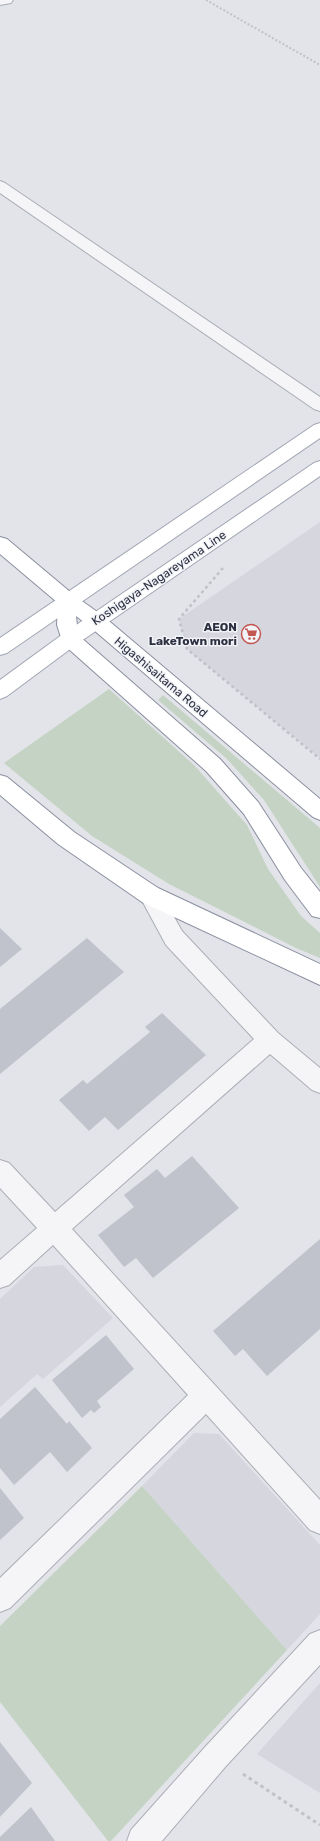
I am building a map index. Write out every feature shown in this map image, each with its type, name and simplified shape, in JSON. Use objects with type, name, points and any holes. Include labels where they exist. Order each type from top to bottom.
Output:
[{"type":"main road","points":[[0,648],[320,429]]},
{"type":"main road","name":"Koshigaya-Nagareyama Line","points":[[0,691],[70,639],[320,467]]},
{"type":"main road","name":"Higashisaitama Road","points":[[0,544],[68,602],[96,621],[320,811]]},
{"type":"main road","points":[[68,602],[65,615],[66,628],[70,639],[213,765],[251,808],[293,874],[320,909]]},
{"type":"main road","points":[[0,783],[66,838],[150,895],[320,975]]},
{"type":"street","points":[[0,2],[6,0]]},
{"type":"street","points":[[0,186],[320,405]]},
{"type":"street","points":[[150,895],[174,938],[270,1040],[320,1082]]},
{"type":"street","points":[[0,1276],[270,1040]]},
{"type":"street","points":[[0,1171],[55,1229],[320,1520]]},
{"type":"street","points":[[0,1598],[206,1396]]},
{"type":"street","points":[[142,1841],[216,1756],[320,1644]]},
{"type":"path","points":[[206,0],[320,65]]},
{"type":"path","points":[[228,562],[179,619],[187,649],[320,759]]},
{"type":"path","points":[[216,1756],[320,1825]]},
{"type":"shaded area","name":"AEON LakeTown mori","points":[[320,522],[320,758],[187,649],[179,619]]},
{"type":"shaded area","points":[[63,1265],[113,1318],[43,1379],[37,1374],[0,1407],[0,1299],[34,1267]]},
{"type":"shaded area","points":[[194,1433],[219,1434],[320,1545],[320,1614],[287,1650],[142,1486]]},
{"type":"shaded area","points":[[320,1683],[320,1793],[257,1754]]},
{"type":"green space","points":[[109,689],[194,765],[247,825],[268,869],[301,916],[320,933],[320,958],[296,948],[169,884],[92,836],[4,763]]},
{"type":"green space","points":[[163,695],[320,828],[320,887],[264,800],[227,759],[158,700]]},
{"type":"green space","points":[[142,1486],[287,1650],[111,1841],[108,1841],[0,1702],[0,1626]]},
{"type":"building","points":[[0,928],[22,949],[0,967]]},
{"type":"building","points":[[87,938],[124,972],[0,1074],[0,1009]]},
{"type":"building","points":[[162,1013],[206,1055],[118,1130],[105,1117],[89,1131],[59,1100],[83,1080],[87,1084],[150,1032],[145,1027]]},
{"type":"building","points":[[192,1156],[239,1208],[153,1278],[136,1258],[124,1267],[98,1235],[134,1207],[124,1195],[157,1169],[165,1178]]},
{"type":"building","points":[[320,1239],[320,1329],[267,1376],[243,1349],[235,1356],[213,1331]]},
{"type":"building","points":[[106,1335],[134,1369],[97,1401],[101,1407],[94,1413],[91,1410],[82,1418],[52,1380]]},
{"type":"building","points":[[35,1387],[67,1424],[69,1421],[92,1448],[67,1472],[50,1452],[14,1485],[0,1468],[0,1419]]},
{"type":"building","points":[[0,1488],[24,1518],[0,1540]]},
{"type":"building","points":[[0,1742],[32,1783],[0,1817]]},
{"type":"building","points":[[31,1807],[55,1841],[0,1841],[0,1837]]},
{"type":"place","name":"AEON LakeTown mori","points":[[251,634]]}]
